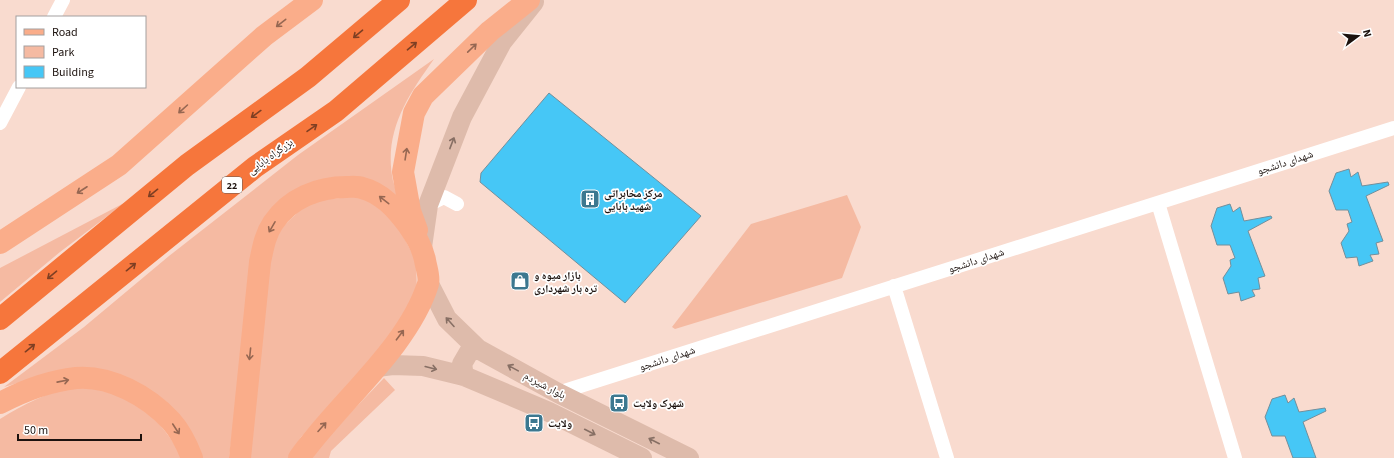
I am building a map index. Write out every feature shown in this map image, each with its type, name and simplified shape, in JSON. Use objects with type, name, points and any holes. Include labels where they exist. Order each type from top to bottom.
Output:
[{"type":"highway","points":[[0,319],[187,165],[308,77],[383,9],[399,0]]},
{"type":"highway","name":"بزرگراه بابایی","points":[[0,373],[255,166],[336,111],[466,0]]},
{"type":"main road","points":[[0,243],[119,165],[264,36],[312,0]]},
{"type":"main road","points":[[298,458],[316,434],[385,366],[416,315],[428,282],[422,247],[410,211],[403,172],[414,113],[423,96],[490,31],[528,0]]},
{"type":"main road","points":[[422,247],[428,205],[462,117],[502,42],[536,0]]},
{"type":"main road","points":[[240,458],[260,262],[264,241],[274,222],[290,204],[310,193],[335,187],[361,187],[380,196],[392,206],[422,247]]},
{"type":"main road","name":"بلوار شیردم","points":[[428,282],[447,319],[484,346],[558,393],[689,458]]},
{"type":"main road","points":[[464,376],[462,364],[469,352],[484,346]]},
{"type":"main road","name":"بلوار شیردم","points":[[385,366],[422,366],[464,376],[549,412],[642,458]]},
{"type":"main road","points":[[0,403],[46,384],[75,378],[95,378],[110,382],[131,391],[150,402],[171,421],[185,442],[192,458]]},
{"type":"main road","points":[[549,412],[558,393]]},
{"type":"street","points":[[54,16],[62,0]]},
{"type":"street","points":[[0,123],[4,109],[18,88]]},
{"type":"street","name":"شهدای دانشجو","points":[[558,393],[1394,128]]},
{"type":"street","points":[[428,205],[444,197],[457,204]]},
{"type":"street","points":[[1158,203],[1235,458]]},
{"type":"street","points":[[894,286],[947,458]]},
{"type":"green space","points":[[434,59],[407,101],[394,131],[391,147],[391,163],[393,181],[402,210],[374,183],[276,207],[234,420],[229,458],[202,458],[160,399],[38,377],[4,387],[84,327],[169,256],[298,155]]},
{"type":"green space","points":[[847,195],[861,227],[842,278],[675,329],[672,327],[751,224]]},
{"type":"green space","points":[[361,196],[391,214],[416,260],[417,296],[401,327],[301,437],[288,458],[248,458],[264,291],[277,232],[310,201]]},
{"type":"green space","points":[[126,202],[60,252],[0,302],[0,268]]},
{"type":"green space","points":[[384,378],[395,390],[331,451],[329,458],[310,458],[316,449]]},
{"type":"green space","points":[[74,386],[105,390],[130,401],[141,408],[160,425],[176,446],[182,458],[0,458],[0,419],[18,408],[54,392]]},
{"type":"building","name":"مرکز مخابراتی شهید بابایی","points":[[549,93],[701,216],[625,303],[480,182],[481,173]]},
{"type":"building","points":[[1349,169],[1351,177],[1358,172],[1362,186],[1388,182],[1389,185],[1366,196],[1383,241],[1376,243],[1379,254],[1370,255],[1373,261],[1359,266],[1357,257],[1346,258],[1341,243],[1349,231],[1347,224],[1352,222],[1348,210],[1336,210],[1329,191],[1336,173]]},
{"type":"building","points":[[1230,204],[1233,212],[1240,207],[1244,221],[1271,216],[1272,218],[1248,231],[1265,276],[1258,278],[1260,289],[1252,290],[1255,296],[1241,301],[1239,292],[1228,294],[1223,278],[1231,266],[1230,260],[1235,258],[1230,245],[1217,245],[1211,226],[1217,208]]},
{"type":"building","points":[[1285,395],[1288,403],[1294,398],[1299,412],[1325,408],[1326,411],[1303,422],[1316,458],[1293,458],[1285,436],[1272,436],[1265,417],[1272,399]]},
{"type":"place","name":"مرکز مخابراتی شهید بابایی","points":[[590,199]]},
{"type":"place","name":"بازار میوه و تره بار شهرداری","points":[[520,281]]},
{"type":"place","name":"شهرک ولایت","points":[[619,403]]},
{"type":"place","name":"ولایت","points":[[534,423]]}]
